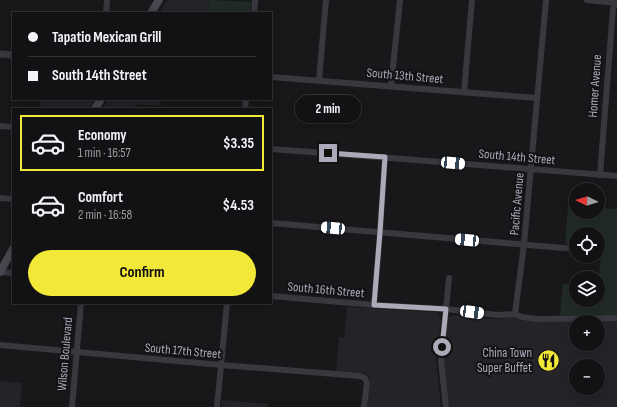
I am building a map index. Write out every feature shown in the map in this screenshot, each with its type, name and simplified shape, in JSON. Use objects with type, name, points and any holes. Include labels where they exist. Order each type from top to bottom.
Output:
[{"type":"main road","points":[[152,12],[159,0]]},
{"type":"main road","points":[[0,272],[12,251]]},
{"type":"street","points":[[106,12],[107,0]]},
{"type":"street","points":[[254,12],[255,0]]},
{"type":"street","points":[[319,80],[326,0]]},
{"type":"street","points":[[391,86],[400,0]]},
{"type":"street","points":[[464,92],[472,0]]},
{"type":"street","name":"Pacific Avenue","points":[[515,314],[524,244],[546,0]]},
{"type":"street","points":[[587,0],[617,2]]},
{"type":"street","name":"Homer Avenue","points":[[600,175],[612,8],[617,2]]},
{"type":"street","points":[[0,54],[12,55]]},
{"type":"street","name":"South 13th Street","points":[[272,77],[537,98]]},
{"type":"street","points":[[0,126],[12,127]]},
{"type":"street","name":"South 14th Street","points":[[272,149],[617,176]]},
{"type":"street","points":[[374,305],[385,157]]},
{"type":"street","points":[[0,198],[12,200]]},
{"type":"street","points":[[272,223],[569,248]]},
{"type":"street","points":[[0,272],[12,273]]},
{"type":"street","points":[[446,407],[441,361],[449,278]]},
{"type":"street","name":"South 16th Street","points":[[272,296],[374,305],[446,309],[498,315],[515,314],[537,319],[617,318]]},
{"type":"street","name":"Wilson Boulevard","points":[[72,407],[81,304]]},
{"type":"street","points":[[217,407],[227,304]]},
{"type":"street","name":"South 17th Street","points":[[0,344],[221,365],[360,376],[365,378],[367,383],[364,407]]},
{"type":"shaded area","points":[[167,0],[209,0],[208,12],[160,12]]},
{"type":"shaded area","points":[[209,0],[251,2],[250,12],[208,12]]},
{"type":"shaded area","points":[[41,100],[94,100],[90,108],[40,108]]},
{"type":"shaded area","points":[[108,100],[161,100],[160,106],[136,104],[135,108],[104,108]]},
{"type":"shaded area","points":[[568,206],[569,219],[605,219],[605,208],[617,209],[617,315],[560,315],[563,284],[569,284],[569,307],[605,307],[605,271],[599,271],[600,263],[605,263],[605,227],[569,227],[569,244],[565,244]]},
{"type":"shaded area","points":[[347,307],[436,312],[440,316],[441,321],[436,361],[441,407],[367,407],[370,379],[368,375],[362,373],[336,371],[339,337],[344,338]]},
{"type":"shaded area","points":[[454,315],[492,319],[500,319],[511,316],[521,320],[569,321],[569,351],[605,351],[605,320],[617,321],[617,407],[448,407],[444,361],[447,320],[449,317]]},
{"type":"shaded area","points":[[0,381],[22,383],[20,407],[0,407]]},
{"type":"shaded area","points":[[222,400],[268,404],[267,407],[222,407]]},
{"type":"place","name":"China Town Super Buffet","points":[[548,360]]},
{"type":"route","points":[[328,153],[385,157],[374,305],[446,309],[442,347]]}]
